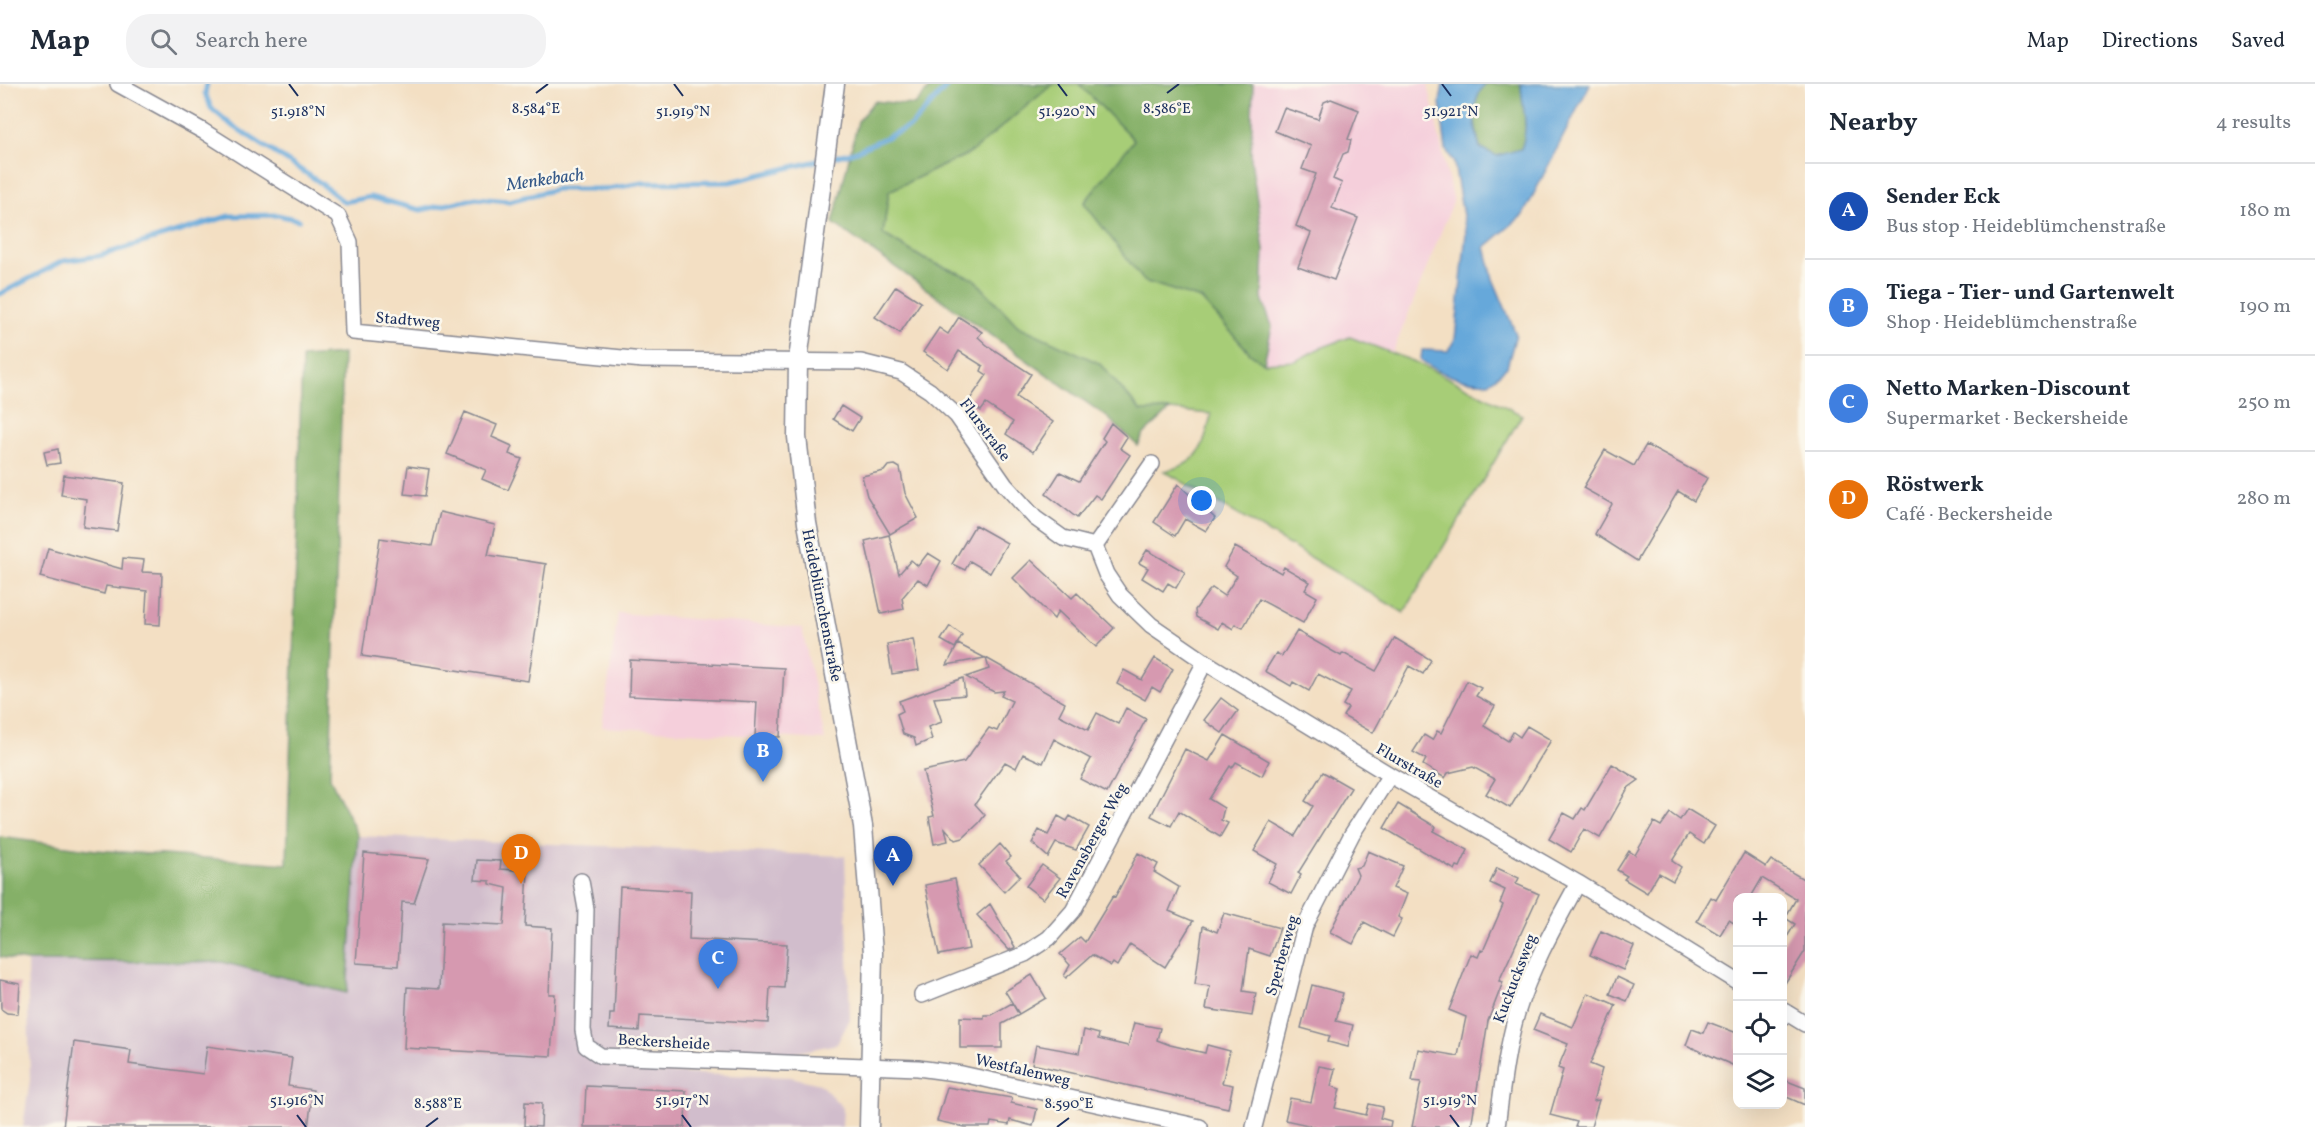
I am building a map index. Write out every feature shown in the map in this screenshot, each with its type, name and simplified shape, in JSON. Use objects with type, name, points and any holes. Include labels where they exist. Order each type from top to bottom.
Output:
[{"type":"street","name":"Stadtweg","points":[[118,84],[203,131],[338,216],[350,242],[353,332],[643,360],[798,360]]},
{"type":"street","name":"Heideblümchenstraße","points":[[835,84],[798,360],[796,438],[801,481],[862,825],[873,953],[869,1127]]},
{"type":"street","name":"Flurstraße","points":[[798,360],[861,362],[900,372],[930,391],[957,416],[1005,485],[1035,518],[1063,538],[1095,546],[1106,574],[1120,595],[1151,625],[1205,662],[1390,775],[1578,883],[1733,980]]},
{"type":"street","points":[[1095,546],[1152,464]]},
{"type":"street","name":"Ravensberger Weg","points":[[922,995],[998,967],[1025,954],[1049,938],[1073,911],[1205,662]]},
{"type":"street","name":"Sperberweg","points":[[1254,1127],[1305,926],[1352,834],[1390,775]]},
{"type":"street","name":"Beckersheide","points":[[581,881],[586,909],[583,1030],[586,1046],[601,1056],[872,1067]]},
{"type":"street","name":"Kuckucksweg","points":[[1497,1127],[1506,1064],[1517,1013],[1540,950],[1578,883]]},
{"type":"street","points":[[1787,1013],[1805,1024]]},
{"type":"street","name":"Westfalenweg","points":[[872,1067],[918,1068],[963,1074],[1200,1127]]},
{"type":"shaded area","points":[[1253,84],[1428,84],[1453,202],[1393,352],[1350,337],[1318,349],[1296,361],[1264,363],[1272,326],[1262,299],[1264,250],[1251,159]]},
{"type":"shaded area","points":[[618,613],[802,628],[825,740],[602,727]]},
{"type":"shaded area","points":[[358,836],[845,856],[850,1019],[837,1044],[789,1054],[620,1044],[634,1072],[791,1077],[820,1084],[843,1108],[842,1127],[23,1127],[30,1080],[27,961],[222,962],[347,993]]},
{"type":"green space","points":[[933,84],[1053,84],[970,153],[889,191],[883,234],[924,259],[974,279],[1018,326],[1099,363],[1141,411],[1170,410],[1144,434],[1138,446],[1107,417],[833,223],[858,121],[874,101],[915,105]]},
{"type":"green space","points":[[1053,84],[1079,84],[1134,140],[1144,281],[1201,299],[1250,353],[1264,363],[1296,361],[1318,349],[1350,337],[1418,363],[1522,415],[1404,613],[1164,471],[1176,468],[1193,459],[1203,445],[1211,414],[1170,410],[1141,411],[1099,363],[1018,326],[974,279],[924,259],[883,234],[889,191],[970,153]]},
{"type":"green space","points":[[1079,84],[1253,84],[1251,159],[1264,250],[1262,299],[1272,326],[1264,363],[1250,353],[1201,299],[1144,281],[1084,203],[1134,140]]},
{"type":"green space","points":[[1485,84],[1521,84],[1525,125],[1522,149],[1497,156],[1480,148],[1475,123],[1475,107]]},
{"type":"green space","points":[[343,354],[330,778],[358,836],[347,993],[222,962],[27,961],[0,957],[0,837],[96,850],[287,864],[302,357]]},
{"type":"water","points":[[1443,84],[1485,84],[1475,107],[1476,131],[1480,148],[1497,156],[1521,149],[1524,141],[1525,125],[1521,84],[1590,84],[1523,215],[1485,247],[1493,279],[1516,334],[1507,367],[1489,383],[1453,377],[1421,360],[1422,350],[1448,351],[1455,339],[1466,233],[1454,163],[1446,149],[1440,102]]},
{"type":"building","points":[[1331,99],[1359,110],[1348,139],[1351,140],[1348,152],[1343,154],[1333,179],[1342,183],[1332,208],[1358,218],[1334,280],[1298,267],[1311,233],[1296,226],[1316,174],[1302,169],[1311,146],[1275,131],[1284,108],[1318,119],[1324,102]]},
{"type":"building","points":[[896,286],[921,302],[900,333],[875,317]]},
{"type":"building","points":[[959,317],[982,332],[978,337],[988,346],[1031,374],[1016,397],[1053,422],[1033,452],[1006,434],[1013,422],[986,404],[981,411],[968,402],[987,375],[981,371],[983,366],[959,351],[948,369],[923,352],[939,328],[948,334]]},
{"type":"building","points":[[841,406],[860,418],[852,431],[833,419]]},
{"type":"building","points":[[465,412],[497,425],[492,437],[512,446],[509,454],[522,459],[508,490],[482,479],[486,470],[447,454]]},
{"type":"building","points":[[1111,423],[1127,437],[1120,448],[1130,455],[1101,499],[1095,495],[1077,518],[1046,494],[1060,472],[1079,481],[1105,441],[1102,438]]},
{"type":"building","points":[[1646,445],[1707,478],[1694,501],[1678,491],[1637,561],[1595,534],[1612,504],[1583,488],[1605,450],[1634,466]]},
{"type":"building","points":[[58,449],[60,463],[47,465],[44,452]]},
{"type":"building","points":[[895,465],[900,468],[905,493],[918,518],[890,534],[867,496],[862,476],[884,471],[888,466]]},
{"type":"building","points":[[408,466],[429,469],[425,496],[404,494]]},
{"type":"building","points":[[64,475],[124,483],[117,531],[83,527],[86,499],[61,495]]},
{"type":"building","points":[[1178,484],[1215,518],[1206,531],[1185,519],[1175,536],[1154,522]]},
{"type":"building","points":[[440,512],[495,525],[488,555],[546,564],[528,681],[362,656],[380,538],[432,546]]},
{"type":"building","points":[[975,525],[1007,543],[990,573],[970,561],[965,570],[952,564]]},
{"type":"building","points":[[889,535],[899,574],[911,560],[918,566],[928,553],[941,561],[928,585],[918,579],[902,598],[904,609],[881,614],[865,541]]},
{"type":"building","points":[[1235,547],[1281,573],[1284,567],[1310,582],[1305,590],[1317,597],[1303,623],[1259,599],[1243,628],[1235,624],[1233,629],[1222,622],[1218,629],[1196,617],[1195,610],[1212,588],[1224,596],[1237,576],[1224,567]]},
{"type":"building","points":[[48,548],[122,569],[123,558],[144,560],[142,572],[162,573],[160,625],[145,624],[147,591],[106,586],[104,594],[40,577]]},
{"type":"building","points":[[1147,550],[1185,572],[1176,588],[1168,583],[1163,591],[1142,578],[1148,568],[1139,563]]},
{"type":"building","points":[[1031,560],[1072,598],[1077,593],[1114,628],[1096,647],[1058,611],[1054,619],[1013,578]]},
{"type":"building","points":[[950,626],[962,635],[955,648],[941,640]]},
{"type":"building","points":[[1297,631],[1341,656],[1343,653],[1376,671],[1395,638],[1431,660],[1423,674],[1409,666],[1373,733],[1343,716],[1348,708],[1343,705],[1351,691],[1318,674],[1309,691],[1293,682],[1291,686],[1265,671],[1276,653],[1282,656]]},
{"type":"building","points":[[913,639],[919,670],[892,674],[887,644]]},
{"type":"building","points":[[958,644],[985,658],[947,665]]},
{"type":"building","points":[[986,658],[1065,703],[1059,715],[1088,730],[1097,713],[1118,724],[1126,708],[1146,719],[1107,793],[1080,779],[1091,759],[1054,739],[1043,763],[1023,754],[1016,768],[1005,762],[975,804],[985,815],[979,823],[963,838],[956,840],[945,828],[948,841],[934,844],[929,817],[934,816],[923,771],[964,762],[989,728],[997,731],[1012,701],[1001,696],[1004,691],[994,692],[966,677],[989,669]]},
{"type":"building","points":[[1155,658],[1173,669],[1160,692],[1152,687],[1145,700],[1117,684],[1124,670],[1142,680]]},
{"type":"building","points":[[630,660],[784,668],[780,737],[755,736],[757,702],[629,696]]},
{"type":"building","points":[[963,678],[965,695],[934,698],[942,722],[928,727],[932,739],[916,746],[914,738],[903,734],[897,714],[903,711],[899,701]]},
{"type":"building","points":[[1467,681],[1481,688],[1476,696],[1495,706],[1484,726],[1508,741],[1513,732],[1520,737],[1527,726],[1551,740],[1510,808],[1486,794],[1495,779],[1473,767],[1448,773],[1445,778],[1423,765],[1426,759],[1413,752],[1424,735],[1432,740],[1437,731],[1441,733]]},
{"type":"building","points":[[1221,698],[1238,711],[1222,733],[1204,720]]},
{"type":"building","points":[[1225,735],[1269,761],[1262,776],[1236,762],[1232,768],[1230,766],[1209,799],[1224,808],[1221,820],[1228,823],[1220,837],[1179,811],[1171,826],[1151,816],[1185,749],[1209,761]]},
{"type":"building","points":[[1612,764],[1639,780],[1628,788],[1600,838],[1584,829],[1571,852],[1549,839],[1564,813],[1575,819],[1582,808],[1585,810]]},
{"type":"building","points":[[1323,772],[1351,788],[1298,873],[1301,875],[1291,894],[1268,882],[1277,864],[1254,851],[1271,822],[1295,836],[1313,806],[1305,801]]},
{"type":"building","points":[[1398,804],[1436,827],[1433,831],[1468,850],[1460,867],[1457,866],[1455,870],[1384,828]]},
{"type":"building","points":[[1687,809],[1715,826],[1704,844],[1689,834],[1672,861],[1681,867],[1673,881],[1659,873],[1647,893],[1624,879],[1627,876],[1617,870],[1629,851],[1635,855],[1654,822],[1661,826],[1670,813],[1680,820]]},
{"type":"building","points":[[1058,816],[1067,821],[1070,816],[1089,827],[1076,850],[1056,843],[1048,857],[1032,843],[1039,830],[1048,835]]},
{"type":"building","points":[[1000,844],[1011,857],[1006,861],[1020,876],[1004,892],[979,865]]},
{"type":"building","points":[[1368,851],[1403,866],[1393,888],[1407,894],[1398,917],[1402,919],[1393,937],[1364,922],[1353,944],[1330,932],[1358,875],[1355,868],[1362,866]]},
{"type":"building","points":[[364,853],[429,859],[414,903],[402,902],[398,966],[356,963]]},
{"type":"building","points":[[1138,853],[1158,864],[1154,872],[1179,887],[1169,911],[1193,921],[1165,967],[1130,944],[1117,966],[1113,963],[1111,966],[1092,955],[1066,978],[1064,976],[1070,965],[1060,954],[1080,937],[1085,942],[1113,896],[1115,897]]},
{"type":"building","points":[[1744,853],[1766,867],[1771,860],[1805,880],[1805,951],[1787,980],[1787,937],[1795,924],[1787,919],[1787,915],[1796,899],[1762,878],[1753,893],[1733,893],[1733,922],[1729,920],[1720,935],[1697,921],[1711,897],[1716,900]]},
{"type":"building","points":[[477,860],[501,861],[500,869],[528,871],[525,926],[552,928],[549,994],[555,994],[551,1056],[404,1048],[407,987],[439,989],[442,922],[504,925],[507,888],[490,884],[490,881],[475,880]]},
{"type":"building","points":[[1042,865],[1060,878],[1043,899],[1026,886]]},
{"type":"building","points":[[1497,868],[1519,878],[1516,884],[1539,894],[1499,981],[1503,982],[1488,1021],[1471,1127],[1412,1127],[1421,1082],[1412,1081],[1418,1049],[1458,1056],[1466,1017],[1449,1010],[1471,954],[1478,957],[1481,950],[1483,951],[1503,905],[1500,903],[1505,890],[1490,883]]},
{"type":"building","points":[[955,879],[969,949],[939,955],[925,885]]},
{"type":"building","points":[[620,887],[691,891],[689,939],[787,944],[784,988],[770,987],[768,1023],[640,1016],[639,1031],[609,1029],[610,1014],[614,1014]]},
{"type":"building","points":[[990,904],[1014,948],[1009,950],[977,915]]},
{"type":"building","points":[[1224,913],[1280,928],[1270,956],[1249,949],[1243,991],[1256,993],[1252,1016],[1206,1009],[1210,986],[1195,984],[1203,926],[1217,932]]},
{"type":"building","points":[[1601,931],[1634,946],[1623,970],[1590,955]]},
{"type":"building","points":[[1032,975],[1046,998],[1019,1014],[1005,991]]},
{"type":"building","points":[[1617,977],[1634,985],[1627,1001],[1610,994]]},
{"type":"building","points":[[0,980],[20,984],[18,1014],[7,1013],[1,1009]]},
{"type":"building","points":[[1312,985],[1343,993],[1336,1021],[1353,1025],[1348,1047],[1328,1042],[1330,1036],[1301,1028]]},
{"type":"building","points":[[1588,993],[1616,1005],[1590,1064],[1602,1069],[1593,1101],[1599,1100],[1591,1127],[1575,1127],[1577,1122],[1550,1115],[1563,1070],[1558,1068],[1568,1044],[1533,1030],[1540,1014],[1573,1027]]},
{"type":"building","points":[[1012,1003],[1019,1015],[1002,1024],[1002,1048],[960,1048],[960,1017],[984,1018],[984,1015],[991,1015]]},
{"type":"building","points":[[1708,1022],[1733,1031],[1733,1065],[1686,1045],[1692,1029],[1703,1033]]},
{"type":"building","points":[[1134,1023],[1160,1028],[1157,1040],[1170,1045],[1205,1053],[1207,1045],[1230,1051],[1222,1083],[1233,1085],[1228,1108],[1032,1064],[1036,1045],[1079,1053],[1084,1030],[1099,1034],[1098,1039],[1128,1046]]},
{"type":"building","points":[[74,1042],[131,1050],[129,1064],[203,1074],[207,1046],[292,1058],[288,1086],[313,1090],[308,1127],[63,1127]]},
{"type":"building","points":[[1319,1066],[1335,1069],[1331,1086],[1340,1089],[1335,1108],[1366,1115],[1369,1104],[1383,1107],[1380,1118],[1391,1121],[1390,1127],[1317,1127],[1285,1120],[1290,1098],[1311,1102]]},
{"type":"building","points":[[1787,1081],[1805,1088],[1805,1105],[1787,1097]]},
{"type":"building","points":[[586,1086],[686,1091],[685,1127],[584,1127]]},
{"type":"building","points":[[947,1087],[1012,1098],[1011,1103],[1037,1109],[1033,1126],[1010,1120],[1009,1125],[991,1122],[990,1127],[965,1127],[937,1121]]},
{"type":"building","points":[[525,1102],[542,1103],[541,1127],[524,1126]]},
{"type":"waterway","name":"Menkebach","points":[[207,84],[205,93],[211,108],[230,124],[318,181],[344,202],[370,197],[421,210],[476,198],[509,201],[556,189],[607,189],[643,183],[730,182],[854,152],[911,126],[949,84]]},
{"type":"waterway","points":[[0,294],[63,261],[99,256],[229,216],[278,215],[299,220]]},
{"type":"place","name":"Tiega - Tier- und Gartenwelt","points":[[763,782]]},
{"type":"place","name":"Röstwerk","points":[[521,884]]},
{"type":"place","name":"Sender Eck","points":[[893,886]]},
{"type":"place","name":"Netto Marken-Discount","points":[[718,989]]}]
